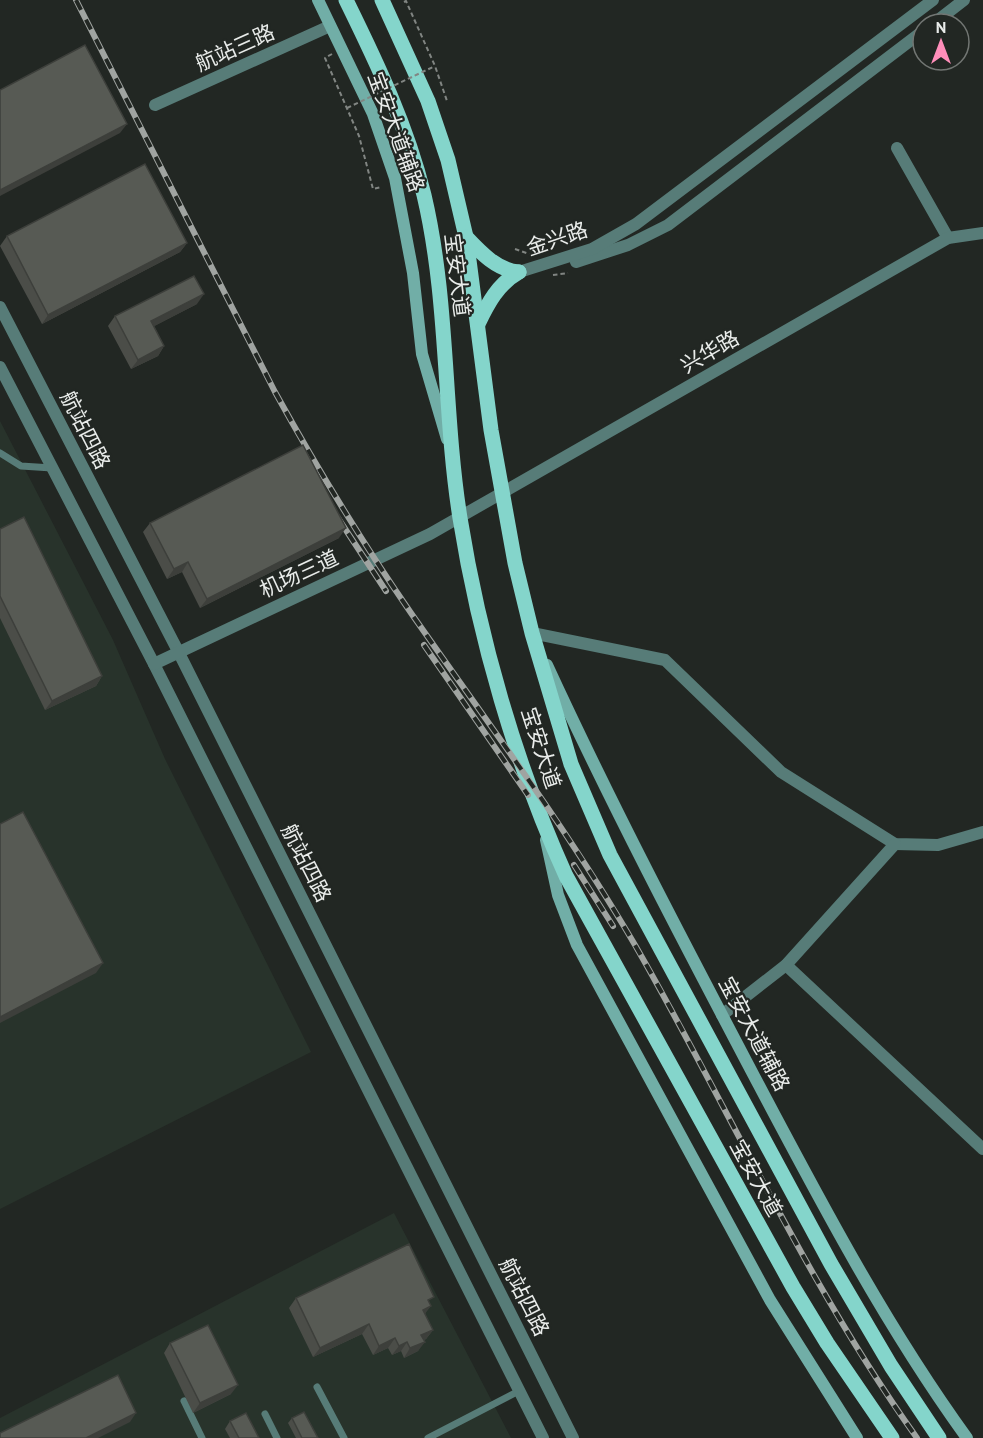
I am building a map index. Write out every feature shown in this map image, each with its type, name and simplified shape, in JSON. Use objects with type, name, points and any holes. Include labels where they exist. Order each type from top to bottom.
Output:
[{"type":"main road","name":"宝安大道辅路","points":[[318,0],[373,114],[395,178],[410,252],[422,354],[452,461]]},
{"type":"main road","name":"宝安大道","points":[[346,0],[399,113],[424,196],[440,288],[452,461],[469,572],[496,674],[539,813],[566,876],[793,1287],[827,1343],[892,1438]]},
{"type":"main road","name":"宝安大道","points":[[382,0],[428,101],[448,160],[466,237],[491,430],[502,493],[532,633],[571,764],[610,855],[831,1264],[891,1366],[939,1438]]},
{"type":"main road","points":[[466,237],[486,258],[510,271],[519,272]]},
{"type":"main road","points":[[478,324],[492,296],[508,278],[519,272]]},
{"type":"main road","name":"宝安大道辅路","points":[[532,633],[611,801],[810,1182],[904,1341],[967,1438]]},
{"type":"main road","points":[[539,813],[558,895],[577,945],[770,1300],[857,1438]]},
{"type":"street","name":"金兴路","points":[[519,272],[592,249],[636,225],[933,0]]},
{"type":"street","points":[[948,12],[964,0]]},
{"type":"street","name":"航站三路","points":[[155,105],[330,26]]},
{"type":"street","name":"金兴路","points":[[519,272],[564,266],[607,254],[668,225],[911,40]]},
{"type":"street","points":[[897,148],[948,238]]},
{"type":"street","name":"兴华路","points":[[460,517],[948,238],[983,233]]},
{"type":"street","name":"航站四路","points":[[0,307],[179,652],[573,1438]]},
{"type":"street","points":[[0,367],[154,664],[543,1438]]},
{"type":"street","name":"机场三道","points":[[154,664],[430,534],[460,517]]},
{"type":"street","points":[[532,633],[665,660],[781,772],[895,844],[938,845],[983,832]]},
{"type":"street","points":[[722,1015],[786,965],[895,844]]},
{"type":"street","points":[[786,965],[983,1149]]},
{"type":"lane","points":[[0,453],[21,466],[52,468]]},
{"type":"lane","points":[[317,1387],[344,1438]]},
{"type":"lane","points":[[428,1438],[519,1391]]},
{"type":"lane","points":[[184,1401],[202,1438]]},
{"type":"lane","points":[[265,1414],[277,1438]]},
{"type":"path","points":[[404,2],[406,1],[435,66],[447,100]]},
{"type":"path","points":[[334,53],[324,58],[359,136],[374,189],[381,187]]},
{"type":"path","points":[[348,108],[435,66]]},
{"type":"shaded area","points":[[0,421],[113,640],[165,759],[311,1052],[0,1209]]},
{"type":"shaded area","points":[[394,1213],[511,1438],[0,1438],[0,1418]]},
{"type":"building","points":[[85,45],[127,124],[0,190],[0,90]]},
{"type":"building","points":[[145,164],[187,243],[48,315],[7,236]]},
{"type":"building","points":[[194,276],[204,294],[151,321],[164,346],[138,360],[115,316]]},
{"type":"building","points":[[303,445],[346,528],[207,599],[188,562],[174,569],[150,523]]},
{"type":"building","points":[[24,517],[102,676],[52,701],[0,596],[0,529]]},
{"type":"building","points":[[23,812],[103,963],[0,1017],[0,824]]},
{"type":"building","points":[[409,1244],[434,1297],[428,1300],[431,1306],[423,1310],[433,1330],[421,1335],[425,1342],[410,1348],[407,1342],[399,1346],[395,1338],[379,1346],[369,1324],[320,1348],[296,1298]]},
{"type":"building","points":[[208,1325],[238,1385],[200,1403],[170,1343]]},
{"type":"building","points":[[118,1375],[136,1413],[86,1438],[0,1438],[0,1433]]},
{"type":"building","points":[[304,1412],[318,1438],[302,1438],[292,1418]]},
{"type":"building","points":[[246,1413],[259,1438],[239,1438],[230,1421]]},
{"type":"railway","points":[[76,0],[275,392],[307,449],[393,586],[526,777],[609,902],[670,1007],[839,1319],[917,1438]]},
{"type":"railway","points":[[336,515],[386,591]]},
{"type":"railway","points":[[424,645],[528,795]]},
{"type":"railway","points":[[574,865],[613,926]]}]
